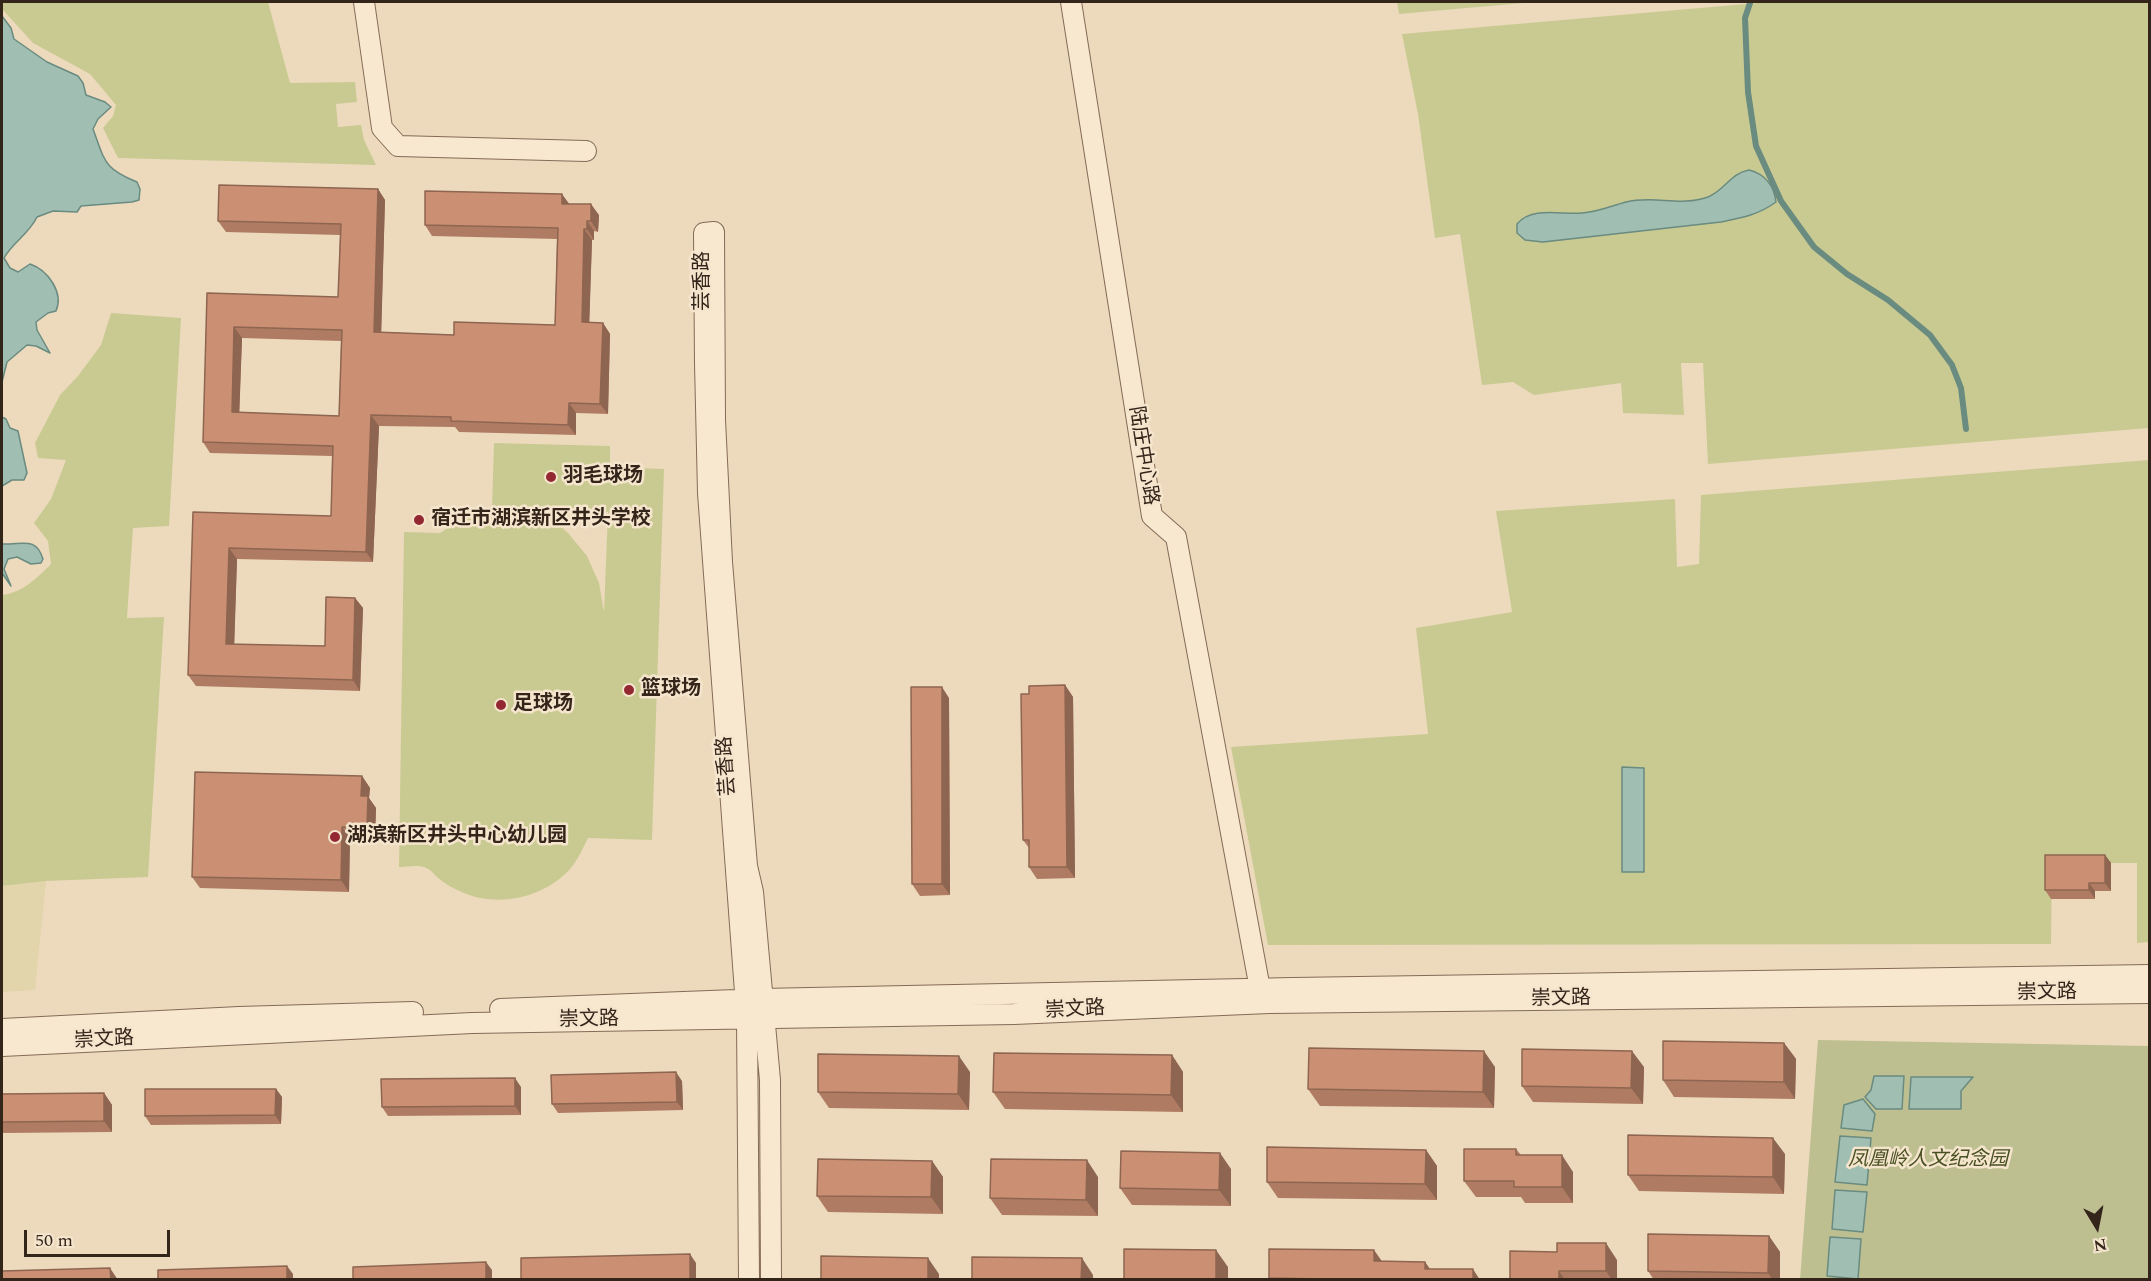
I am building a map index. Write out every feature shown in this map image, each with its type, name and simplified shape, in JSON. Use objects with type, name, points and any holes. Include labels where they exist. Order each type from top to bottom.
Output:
[{"type":"street","points":[[364,2],[382,128],[398,146],[586,150]]},
{"type":"street","name":"陆庄中心路","points":[[1071,2],[1152,516],[1176,537],[1264,996]]},
{"type":"street","name":"芸香路","points":[[749,1280],[755,1009],[753,892],[747,866],[722,562],[715,420],[714,232],[704,233],[708,493],[755,1009],[770,1080],[771,1280]]},
{"type":"street","name":"崇文路","points":[[2,1029],[239,1017],[367,1014],[755,1009],[1021,1014],[1264,996],[2150,975]]},
{"type":"street","name":"崇文路","points":[[1264,996],[2150,993]]},
{"type":"street","name":"崇文路","points":[[2,1046],[755,1009]]},
{"type":"shaded area","points":[[2,16],[11,28],[14,39],[47,62],[78,76],[83,83],[86,95],[105,102],[111,107],[98,119],[93,129],[100,149],[111,168],[137,182],[140,189],[139,200],[132,202],[81,206],[77,212],[53,211],[37,217],[8,252],[4,258],[10,268],[18,272],[30,264],[43,271],[53,283],[58,304],[56,311],[48,313],[36,322],[37,330],[50,353],[36,346],[27,345],[7,362],[2,382]]},
{"type":"shaded area","points":[[1749,170],[1760,174],[1768,181],[1776,202],[1763,210],[1743,217],[1721,222],[1543,242],[1525,240],[1517,233],[1517,224],[1523,218],[1539,213],[1588,212],[1636,200],[1698,200],[1714,194],[1737,174]]},
{"type":"shaded area","points":[[2,417],[6,419],[10,428],[18,431],[27,473],[24,480],[12,480],[2,486]]},
{"type":"shaded area","points":[[2,544],[32,544],[43,559],[41,563],[31,564],[17,557],[8,559],[4,569],[11,586],[2,573]]},
{"type":"shaded area","points":[[1622,767],[1644,768],[1644,872],[1622,872]]},
{"type":"shaded area","points":[[46,881],[35,990],[2,992],[2,886]]},
{"type":"shaded area","points":[[1874,1076],[1904,1076],[1902,1109],[1876,1109],[1865,1097],[1871,1090]]},
{"type":"shaded area","points":[[1911,1077],[1973,1077],[1961,1091],[1961,1109],[1909,1109]]},
{"type":"shaded area","points":[[1863,1099],[1875,1114],[1872,1131],[1841,1128],[1844,1105]]},
{"type":"shaded area","points":[[1840,1136],[1871,1138],[1867,1185],[1835,1182]]},
{"type":"shaded area","points":[[1835,1190],[1867,1192],[1863,1232],[1832,1229]]},
{"type":"shaded area","points":[[1830,1237],[1861,1239],[1858,1279],[1827,1276]]},
{"type":"green space","points":[[2,2],[268,2],[290,83],[355,82],[357,102],[336,104],[338,127],[361,125],[364,140],[376,165],[118,158],[103,128],[113,116],[116,105],[90,74],[33,43],[2,9]]},
{"type":"green space","points":[[1397,2],[1535,2],[1399,14]]},
{"type":"green space","points":[[1769,2],[2149,2],[2149,428],[1708,464],[1703,363],[1681,363],[1684,415],[1623,413],[1621,383],[1534,395],[1513,382],[1482,385],[1460,234],[1435,238],[1418,114],[1402,34]]},
{"type":"green space","points":[[111,313],[181,318],[169,526],[133,528],[127,618],[164,617],[148,877],[46,881],[2,886],[2,595],[23,588],[51,564],[48,541],[34,523],[51,499],[66,460],[38,458],[35,443],[60,395],[78,376],[101,345]]},
{"type":"green space","points":[[494,443],[610,446],[610,467],[664,469],[652,840],[588,838],[570,869],[548,887],[521,897],[492,900],[453,888],[423,867],[399,867],[404,532],[440,533],[464,518],[487,509],[525,511],[540,515],[557,523],[587,556],[599,583],[604,612],[608,512],[492,507]]},
{"type":"green space","points":[[2149,460],[2149,942],[2137,943],[2137,863],[2052,863],[2051,944],[1268,945],[1231,747],[1428,734],[1416,628],[1512,612],[1496,511],[1675,499],[1677,567],[1699,564],[1701,495]]},
{"type":"green space","name":"凤凰岭人文纪念园","points":[[1818,1040],[2149,1046],[2149,1279],[1800,1280]]},
{"type":"building","points":[[219,185],[378,189],[374,332],[454,335],[454,322],[555,325],[558,228],[425,225],[425,191],[562,194],[562,204],[591,204],[591,221],[587,221],[587,229],[584,229],[582,322],[603,323],[600,404],[569,403],[568,425],[451,421],[451,417],[371,415],[366,552],[229,548],[226,644],[325,646],[326,597],[355,598],[353,680],[188,675],[193,512],[331,516],[333,446],[203,442],[207,293],[338,297],[341,224],[218,221]],"holes":[[[234,327],[342,330],[339,416],[232,412]]]},
{"type":"building","points":[[1065,685],[1067,867],[1029,867],[1029,840],[1023,840],[1021,694],[1029,694],[1029,686]]},
{"type":"building","points":[[911,687],[942,687],[942,884],[912,884]]},
{"type":"building","name":"湖滨新区井头中心幼儿园","points":[[195,772],[362,776],[361,796],[368,796],[367,827],[342,827],[341,880],[192,877]]},
{"type":"building","points":[[2045,855],[2105,855],[2105,883],[2089,883],[2089,890],[2045,890]]},
{"type":"building","points":[[1663,1041],[1784,1043],[1784,1082],[1663,1080]]},
{"type":"building","points":[[1309,1048],[1484,1051],[1483,1092],[1308,1089]]},
{"type":"building","points":[[1522,1049],[1632,1051],[1631,1088],[1522,1086]]},
{"type":"building","points":[[994,1053],[1172,1055],[1171,1095],[993,1092]]},
{"type":"building","points":[[818,1054],[959,1056],[958,1094],[818,1092]]},
{"type":"building","points":[[676,1072],[677,1102],[552,1104],[551,1075]]},
{"type":"building","points":[[515,1078],[515,1106],[382,1107],[381,1079]]},
{"type":"building","points":[[145,1089],[276,1089],[275,1115],[145,1116]]},
{"type":"building","points":[[104,1093],[104,1121],[2,1122],[2,1094]]},
{"type":"building","points":[[1628,1135],[1773,1138],[1773,1177],[1628,1175]]},
{"type":"building","points":[[1267,1147],[1426,1150],[1425,1184],[1267,1182]]},
{"type":"building","points":[[1464,1149],[1516,1149],[1516,1155],[1562,1155],[1562,1187],[1514,1187],[1514,1181],[1464,1181]]},
{"type":"building","points":[[1121,1151],[1220,1153],[1219,1190],[1120,1188]]},
{"type":"building","points":[[818,1159],[932,1161],[931,1197],[817,1196]]},
{"type":"building","points":[[991,1159],[1087,1160],[1086,1200],[990,1198]]},
{"type":"building","points":[[1648,1234],[1769,1236],[1768,1273],[1648,1271]]},
{"type":"building","points":[[1557,1243],[1606,1243],[1606,1271],[1559,1271],[1559,1280],[1510,1280],[1510,1251],[1557,1252]]},
{"type":"building","points":[[1124,1249],[1216,1250],[1216,1280],[1124,1280]]},
{"type":"building","points":[[1269,1249],[1374,1250],[1374,1261],[1425,1262],[1425,1269],[1473,1269],[1473,1280],[1269,1278]]},
{"type":"building","points":[[690,1254],[690,1280],[521,1280],[521,1258]]},
{"type":"building","points":[[821,1256],[928,1258],[928,1280],[821,1280]]},
{"type":"building","points":[[972,1257],[1082,1258],[1081,1280],[972,1280]]},
{"type":"building","points":[[486,1262],[486,1280],[353,1280],[353,1267]]},
{"type":"building","points":[[287,1266],[287,1280],[158,1280],[158,1270]]},
{"type":"building","points":[[110,1268],[111,1280],[2,1280],[2,1271]]},
{"type":"waterway","points":[[1750,3],[1745,18],[1748,92],[1756,146],[1781,201],[1814,247],[1847,274],[1888,300],[1930,335],[1952,365],[1961,388],[1966,429]]},
{"type":"place","name":"羽毛球场","points":[[551,477]]},
{"type":"place","name":"宿迁市湖滨新区井头学校","points":[[419,520]]},
{"type":"place","name":"篮球场","points":[[629,690]]},
{"type":"place","name":"足球场","points":[[501,705]]},
{"type":"place","name":"湖滨新区井头中心幼儿园","points":[[335,837]]}]
